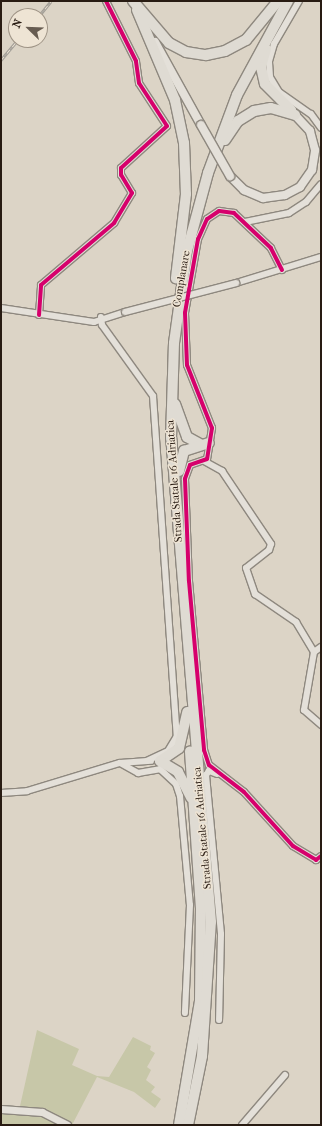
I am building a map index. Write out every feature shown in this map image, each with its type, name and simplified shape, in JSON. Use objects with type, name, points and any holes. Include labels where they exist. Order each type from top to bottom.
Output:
[{"type":"highway","points":[[134,4],[168,43],[186,52],[206,55],[225,51],[246,40],[279,1]]},
{"type":"highway","name":"Strada Statale 16 Adriatica","points":[[179,1125],[200,1001],[201,909],[164,424],[167,346],[176,278],[189,215],[215,135],[247,61],[279,1]]},
{"type":"highway","points":[[289,1],[265,51],[261,70],[268,91],[295,115]]},
{"type":"highway","name":"Strada Statale 16 Adriatica","points":[[188,1125],[202,1056],[210,922],[171,438],[172,374],[180,293],[200,201],[238,95],[289,1]]},
{"type":"highway","points":[[134,4],[175,100],[184,143],[186,194],[176,278]]},
{"type":"highway","points":[[200,201],[225,140],[238,121],[265,109],[295,115]]},
{"type":"highway","points":[[172,374],[176,413],[183,430],[204,444]]},
{"type":"highway","points":[[178,521],[179,459],[184,451],[204,444]]},
{"type":"highway","points":[[186,712],[179,748],[160,761],[178,772],[194,806]]},
{"type":"main road","points":[[134,4],[230,176],[244,190],[263,198],[285,196],[303,184],[313,167],[315,147],[308,128],[295,115]]},
{"type":"street","points":[[39,315],[41,286],[114,223],[132,193],[121,175],[121,168],[167,126],[139,83],[136,61],[106,1]]},
{"type":"street","points":[[299,1],[274,44],[269,62],[270,77],[279,92],[307,111],[321,128]]},
{"type":"street","points":[[245,222],[289,213],[306,202],[321,184]]},
{"type":"street","name":"Complanare","points":[[204,444],[212,428],[210,418],[187,365],[185,313],[198,239],[213,213],[228,211],[245,222],[271,248],[282,270]]},
{"type":"street","points":[[1,308],[39,315],[94,322],[101,317],[236,283],[321,258]]},
{"type":"street","points":[[101,317],[102,325],[153,396],[178,736],[168,751],[147,761]]},
{"type":"street","points":[[204,444],[209,454],[204,461],[190,465],[185,478],[189,581],[204,750],[208,765],[218,774],[244,792],[293,846],[316,860],[321,856]]},
{"type":"street","points":[[204,461],[222,471],[271,544],[269,550],[246,568],[255,594],[296,622],[314,652],[304,710],[321,725]]},
{"type":"street","points":[[314,652],[321,647]]},
{"type":"street","points":[[1,793],[27,791],[120,763],[160,761]]},
{"type":"street","points":[[120,763],[138,773],[160,769],[176,784],[180,796],[190,905],[185,1013]]},
{"type":"street","points":[[218,774],[209,772],[206,775],[221,934],[219,1020]]},
{"type":"street","points":[[242,1125],[285,1075]]},
{"type":"street","points":[[1,1109],[42,1112],[67,1125]]},
{"type":"green space","points":[[37,1030],[79,1049],[72,1065],[97,1076],[109,1077],[133,1037],[151,1046],[150,1050],[155,1053],[147,1067],[151,1070],[146,1080],[155,1087],[151,1092],[161,1099],[155,1108],[134,1092],[97,1077],[72,1125],[1,1125],[1,1113],[18,1115]]},
{"type":"railway","points":[[45,8],[51,1]]},
{"type":"railway","points":[[1,60],[11,48]]},
{"type":"cycle path","points":[[39,315],[41,285],[114,223],[132,193],[121,175],[121,168],[167,126],[139,83],[136,61],[106,1]]},
{"type":"cycle path","points":[[282,270],[271,248],[234,213],[219,211],[207,219],[198,239],[185,313],[187,365],[212,428],[207,459],[190,465],[185,479],[189,581],[204,750],[209,765],[244,792],[293,846],[316,860],[321,856]]}]
